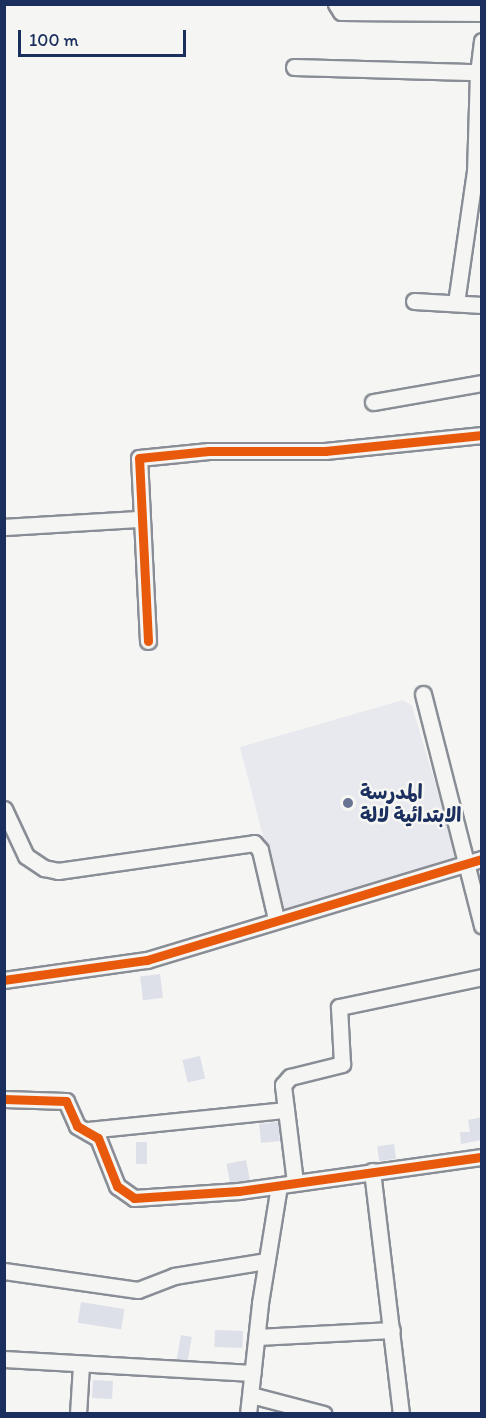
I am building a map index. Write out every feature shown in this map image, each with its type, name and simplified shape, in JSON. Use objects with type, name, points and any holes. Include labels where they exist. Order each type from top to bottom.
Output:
[{"type":"street","points":[[336,4],[341,12],[482,13]]},
{"type":"street","points":[[456,303],[475,221],[475,171],[482,40]]},
{"type":"street","points":[[294,67],[480,72]]},
{"type":"street","points":[[414,301],[482,305]]},
{"type":"street","points":[[373,402],[482,383]]},
{"type":"street","points":[[148,640],[137,463],[142,456],[209,451],[325,451],[482,435]]},
{"type":"street","points":[[4,527],[139,519]]},
{"type":"street","points":[[423,694],[463,865],[482,926]]},
{"type":"street","points":[[4,809],[26,856],[58,871],[254,843],[260,850],[276,919]]},
{"type":"street","points":[[4,980],[147,960],[276,919],[482,860]]},
{"type":"street","points":[[295,1182],[283,1085],[287,1079],[344,1062],[337,1011],[342,1004],[482,978]]},
{"type":"street","points":[[4,1099],[66,1101],[77,1126],[88,1130],[286,1110]]},
{"type":"street","points":[[88,1130],[106,1152],[117,1186],[134,1198],[279,1186],[482,1157]]},
{"type":"street","points":[[372,1171],[401,1413]]},
{"type":"street","points":[[248,1413],[279,1186]]},
{"type":"street","points":[[4,1271],[138,1290],[174,1276],[267,1261]]},
{"type":"street","points":[[257,1336],[392,1330]]},
{"type":"street","points":[[4,1359],[253,1373]]},
{"type":"street","points":[[78,1413],[81,1365]]},
{"type":"street","points":[[251,1395],[324,1413]]},
{"type":"shaded area","name":"المدرسة الابتدائية لالة","points":[[403,700],[412,706],[458,860],[282,910],[240,747]]},
{"type":"building","points":[[160,974],[163,998],[143,1000],[140,976]]},
{"type":"building","points":[[200,1056],[205,1078],[188,1082],[182,1060]]},
{"type":"building","points":[[482,1117],[482,1140],[461,1144],[460,1132],[470,1132],[468,1120]]},
{"type":"building","points":[[278,1122],[280,1141],[261,1143],[259,1124]]},
{"type":"building","points":[[136,1142],[147,1142],[147,1164],[136,1164]]},
{"type":"building","points":[[394,1144],[396,1159],[379,1161],[377,1146]]},
{"type":"building","points":[[246,1160],[250,1180],[230,1183],[226,1164]]},
{"type":"building","points":[[81,1302],[124,1309],[121,1330],[78,1323]]},
{"type":"building","points":[[215,1330],[243,1331],[242,1348],[214,1347]]},
{"type":"building","points":[[181,1335],[192,1337],[187,1362],[177,1360]]},
{"type":"building","points":[[93,1380],[113,1381],[112,1399],[92,1398]]},
{"type":"cycle path","points":[[148,641],[139,458],[209,451],[325,451],[482,435]]},
{"type":"cycle path","points":[[4,980],[147,960],[482,859]]},
{"type":"cycle path","points":[[4,1099],[66,1101],[77,1126],[98,1138],[117,1186],[134,1198],[239,1191],[482,1157]]},
{"type":"place","name":"المدرسة الابتدائية لالة","points":[[348,803]]}]
